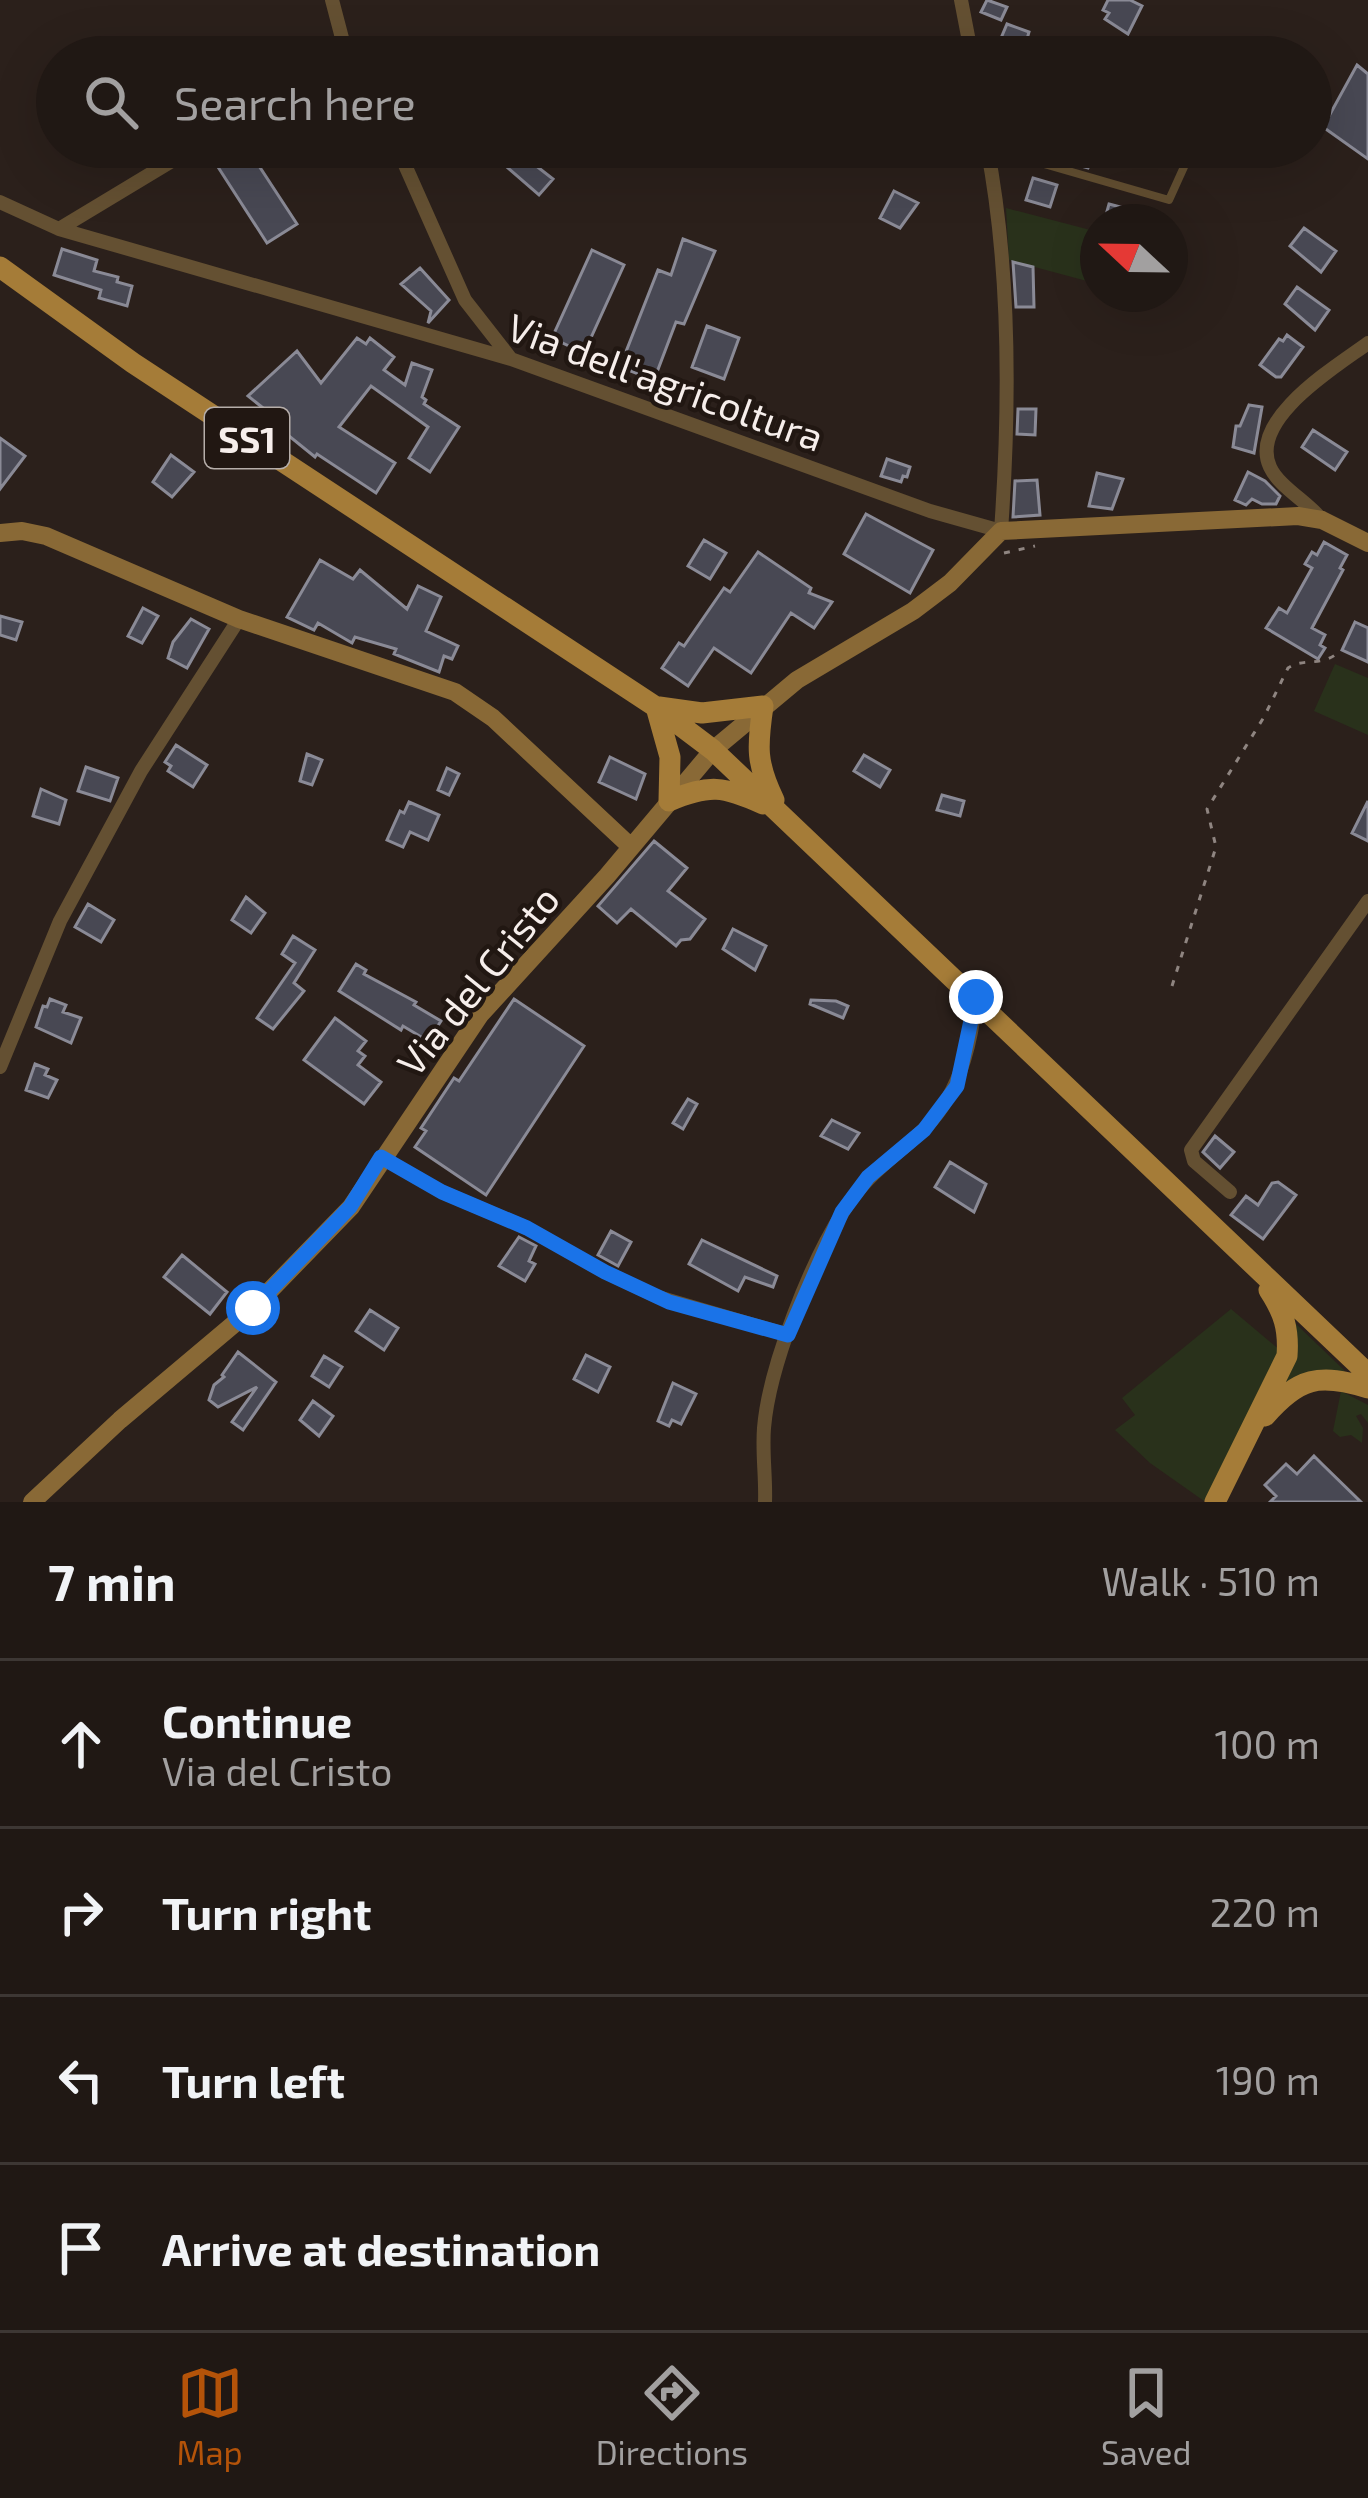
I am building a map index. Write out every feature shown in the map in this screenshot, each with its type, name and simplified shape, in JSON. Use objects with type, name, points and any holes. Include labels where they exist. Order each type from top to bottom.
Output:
[{"type":"main road","name":"SS1","points":[[0,267],[134,364],[500,602],[713,750],[1368,1374]]},
{"type":"main road","points":[[763,706],[757,752],[760,771],[780,812],[719,788],[669,801],[670,757],[656,707],[702,713],[763,706]]},
{"type":"main road","points":[[1215,1502],[1287,1356],[1289,1332],[1283,1311],[1238,1250]]},
{"type":"main road","points":[[1253,1430],[1280,1399],[1308,1382],[1334,1379],[1368,1388]]},
{"type":"street","points":[[332,0],[341,36]]},
{"type":"street","points":[[961,0],[968,36]]},
{"type":"street","points":[[59,230],[161,168]]},
{"type":"street","points":[[407,168],[465,299],[511,358]]},
{"type":"street","points":[[990,168],[1003,262],[1001,531]]},
{"type":"street","name":"Via dell'agricoltura","points":[[0,202],[59,230],[511,358],[930,511],[1001,531],[1298,516],[1322,520]]},
{"type":"street","points":[[1368,343],[1287,407],[1267,453],[1271,471],[1322,520],[1368,542]]},
{"type":"street","name":"Via del Cristo","points":[[32,1502],[253,1308],[350,1207],[480,1015],[713,750],[763,706],[950,583],[1001,531]]},
{"type":"street","points":[[0,533],[46,536],[239,620],[454,692],[474,703],[630,846]]},
{"type":"street","points":[[0,1067],[15,1023],[80,884],[141,771],[239,620]]},
{"type":"street","points":[[1230,1192],[1194,1161],[1191,1150],[1368,901]]},
{"type":"street","points":[[765,1502],[764,1427],[788,1335],[842,1212],[868,1177],[924,1130],[957,1086],[976,997]]},
{"type":"street","points":[[381,1157],[424,1183],[527,1228],[669,1302],[788,1335]]},
{"type":"lane","points":[[1059,168],[1169,200],[1183,168]]},
{"type":"path","points":[[1172,986],[1216,847],[1206,818],[1212,798],[1264,717],[1288,668],[1335,655]]},
{"type":"green space","points":[[1006,208],[1080,227],[1080,279],[1009,260]]},
{"type":"green space","points":[[1335,664],[1368,678],[1368,735],[1314,711]]},
{"type":"green space","points":[[1231,1309],[1281,1351],[1282,1357],[1204,1501],[1150,1463],[1115,1430],[1135,1415],[1122,1398]]},
{"type":"green space","points":[[1295,1323],[1344,1370],[1345,1373],[1279,1386]]},
{"type":"green space","points":[[1341,1391],[1368,1405],[1368,1423],[1361,1414],[1356,1416],[1363,1428],[1362,1443],[1333,1431]]},
{"type":"building","points":[[987,0],[1007,7],[1001,20],[981,12]]},
{"type":"building","points":[[1108,0],[1130,0],[1142,6],[1128,34],[1105,19]]},
{"type":"building","points":[[1007,24],[1029,32],[1028,36],[1002,36]]},
{"type":"building","points":[[1357,65],[1368,74],[1368,159],[1332,133],[1332,111]]},
{"type":"building","points":[[219,168],[260,168],[297,224],[267,243]]},
{"type":"building","points":[[508,168],[539,168],[553,179],[539,195]]},
{"type":"building","points":[[1033,178],[1057,185],[1050,207],[1026,200]]},
{"type":"building","points":[[894,191],[918,203],[900,228],[880,218]]},
{"type":"building","points":[[1304,228],[1336,251],[1321,272],[1290,246]]},
{"type":"building","points":[[683,239],[715,251],[684,324],[676,322],[654,380],[620,367],[658,270],[671,275]]},
{"type":"building","points":[[62,249],[97,260],[94,271],[132,286],[127,306],[99,298],[101,290],[54,275]]},
{"type":"building","points":[[592,250],[624,265],[584,353],[552,338]]},
{"type":"building","points":[[1013,262],[1033,267],[1034,307],[1016,307]]},
{"type":"building","points":[[420,268],[449,300],[428,323],[431,311],[401,284]]},
{"type":"building","points":[[1297,287],[1329,310],[1315,330],[1285,304]]},
{"type":"building","points":[[707,326],[739,338],[724,379],[692,367]]},
{"type":"building","points":[[1287,335],[1303,347],[1281,377],[1276,377],[1260,365]]},
{"type":"building","points":[[357,338],[366,344],[370,338],[394,357],[384,370],[405,385],[412,363],[432,370],[424,404],[459,427],[430,472],[409,458],[428,427],[371,386],[339,427],[395,463],[376,493],[317,454],[315,457],[248,396],[297,351],[321,383]]},
{"type":"building","points":[[1249,405],[1262,407],[1254,453],[1233,447],[1236,426]]},
{"type":"building","points":[[1018,409],[1036,409],[1035,435],[1017,434]]},
{"type":"building","points":[[1313,430],[1347,452],[1335,470],[1302,447]]},
{"type":"building","points":[[0,438],[25,456],[0,489]]},
{"type":"building","points":[[171,455],[194,472],[172,497],[153,482]]},
{"type":"building","points":[[887,459],[910,467],[901,482],[881,476]]},
{"type":"building","points":[[1248,472],[1280,496],[1276,504],[1252,499],[1246,505],[1235,500]]},
{"type":"building","points":[[1097,473],[1123,479],[1112,509],[1089,506]]},
{"type":"building","points":[[1037,480],[1040,515],[1013,517],[1015,481]]},
{"type":"building","points":[[866,514],[933,550],[910,593],[844,554]]},
{"type":"building","points":[[704,540],[726,553],[710,579],[688,566]]},
{"type":"building","points":[[1324,542],[1347,555],[1312,628],[1325,635],[1320,645],[1325,648],[1318,659],[1266,628],[1279,608],[1287,613],[1312,568],[1305,564]]},
{"type":"building","points":[[758,552],[811,588],[809,593],[832,602],[814,628],[791,613],[751,673],[714,648],[688,686],[662,668],[679,643],[684,646],[724,588],[730,592]]},
{"type":"building","points":[[320,560],[353,579],[360,570],[407,609],[418,586],[441,597],[426,631],[458,646],[452,659],[444,656],[439,672],[394,654],[396,649],[355,637],[352,643],[318,623],[314,630],[287,617]]},
{"type":"building","points":[[143,608],[158,616],[142,643],[128,636]]},
{"type":"building","points":[[0,616],[22,622],[16,640],[0,635]]},
{"type":"building","points":[[191,619],[209,629],[187,668],[168,658],[173,642]]},
{"type":"building","points":[[1355,622],[1368,628],[1368,662],[1342,650]]},
{"type":"building","points":[[176,745],[207,765],[193,787],[168,771],[171,766],[165,762]]},
{"type":"building","points":[[307,754],[322,760],[312,785],[300,781]]},
{"type":"building","points":[[864,755],[890,770],[880,787],[854,771]]},
{"type":"building","points":[[610,757],[645,774],[636,799],[599,782]]},
{"type":"building","points":[[86,767],[118,778],[110,801],[78,791]]},
{"type":"building","points":[[447,768],[459,774],[449,795],[438,790]]},
{"type":"building","points":[[41,789],[66,800],[59,824],[33,816]]},
{"type":"building","points":[[942,795],[964,801],[960,816],[937,810]]},
{"type":"building","points":[[1368,801],[1368,841],[1352,833]]},
{"type":"building","points":[[409,802],[439,815],[428,840],[410,832],[403,847],[387,840]]},
{"type":"building","points":[[654,841],[687,868],[668,891],[705,919],[690,939],[676,946],[631,909],[617,923],[598,906]]},
{"type":"building","points":[[246,897],[265,913],[251,933],[232,920]]},
{"type":"building","points":[[88,904],[114,920],[101,942],[75,927]]},
{"type":"building","points":[[733,929],[766,946],[755,970],[723,949]]},
{"type":"building","points":[[293,936],[315,950],[294,983],[304,991],[273,1029],[257,1018],[295,963],[282,954]]},
{"type":"building","points":[[356,964],[366,970],[364,974],[441,1021],[428,1041],[403,1026],[401,1030],[339,991]]},
{"type":"building","points":[[50,999],[66,1005],[63,1012],[81,1018],[71,1043],[36,1027]]},
{"type":"building","points":[[514,999],[584,1046],[486,1195],[415,1147],[426,1131],[421,1128],[454,1078],[459,1081]]},
{"type":"building","points":[[811,1000],[848,1006],[843,1018],[810,1004]]},
{"type":"building","points":[[335,1018],[366,1041],[358,1051],[365,1056],[358,1065],[381,1082],[364,1104],[304,1060]]},
{"type":"building","points":[[35,1064],[48,1069],[45,1075],[57,1080],[48,1098],[26,1090]]},
{"type":"building","points":[[688,1099],[697,1104],[683,1129],[673,1123]]},
{"type":"building","points":[[832,1120],[859,1133],[848,1149],[821,1136]]},
{"type":"building","points":[[1215,1136],[1234,1152],[1220,1168],[1203,1152]]},
{"type":"building","points":[[950,1162],[986,1184],[974,1212],[935,1187]]},
{"type":"building","points":[[1272,1183],[1296,1195],[1263,1239],[1231,1215],[1246,1196],[1258,1205]]},
{"type":"building","points":[[611,1231],[631,1242],[618,1266],[598,1255]]},
{"type":"building","points":[[519,1237],[536,1246],[529,1261],[535,1264],[525,1281],[499,1266]]},
{"type":"building","points":[[702,1240],[777,1276],[773,1287],[745,1277],[738,1291],[689,1264]]},
{"type":"building","points":[[182,1255],[227,1292],[210,1314],[164,1277]]},
{"type":"building","points":[[370,1310],[398,1328],[384,1350],[356,1331]]},
{"type":"building","points":[[238,1352],[276,1382],[243,1430],[232,1422],[257,1387],[218,1407],[209,1400]]},
{"type":"building","points":[[586,1355],[610,1367],[598,1392],[574,1379]]},
{"type":"building","points":[[324,1356],[342,1367],[329,1387],[312,1376]]},
{"type":"building","points":[[673,1383],[696,1394],[681,1424],[672,1420],[669,1426],[658,1421]]},
{"type":"building","points":[[313,1401],[333,1416],[319,1436],[300,1420]]},
{"type":"building","points":[[1314,1456],[1361,1502],[1270,1502],[1276,1496],[1265,1485],[1286,1464],[1297,1474]]},
{"type":"route","points":[[253,1308],[350,1207],[381,1157],[442,1192],[527,1228],[669,1302],[788,1335],[842,1212],[868,1177],[924,1130],[957,1086],[976,997]]}]
